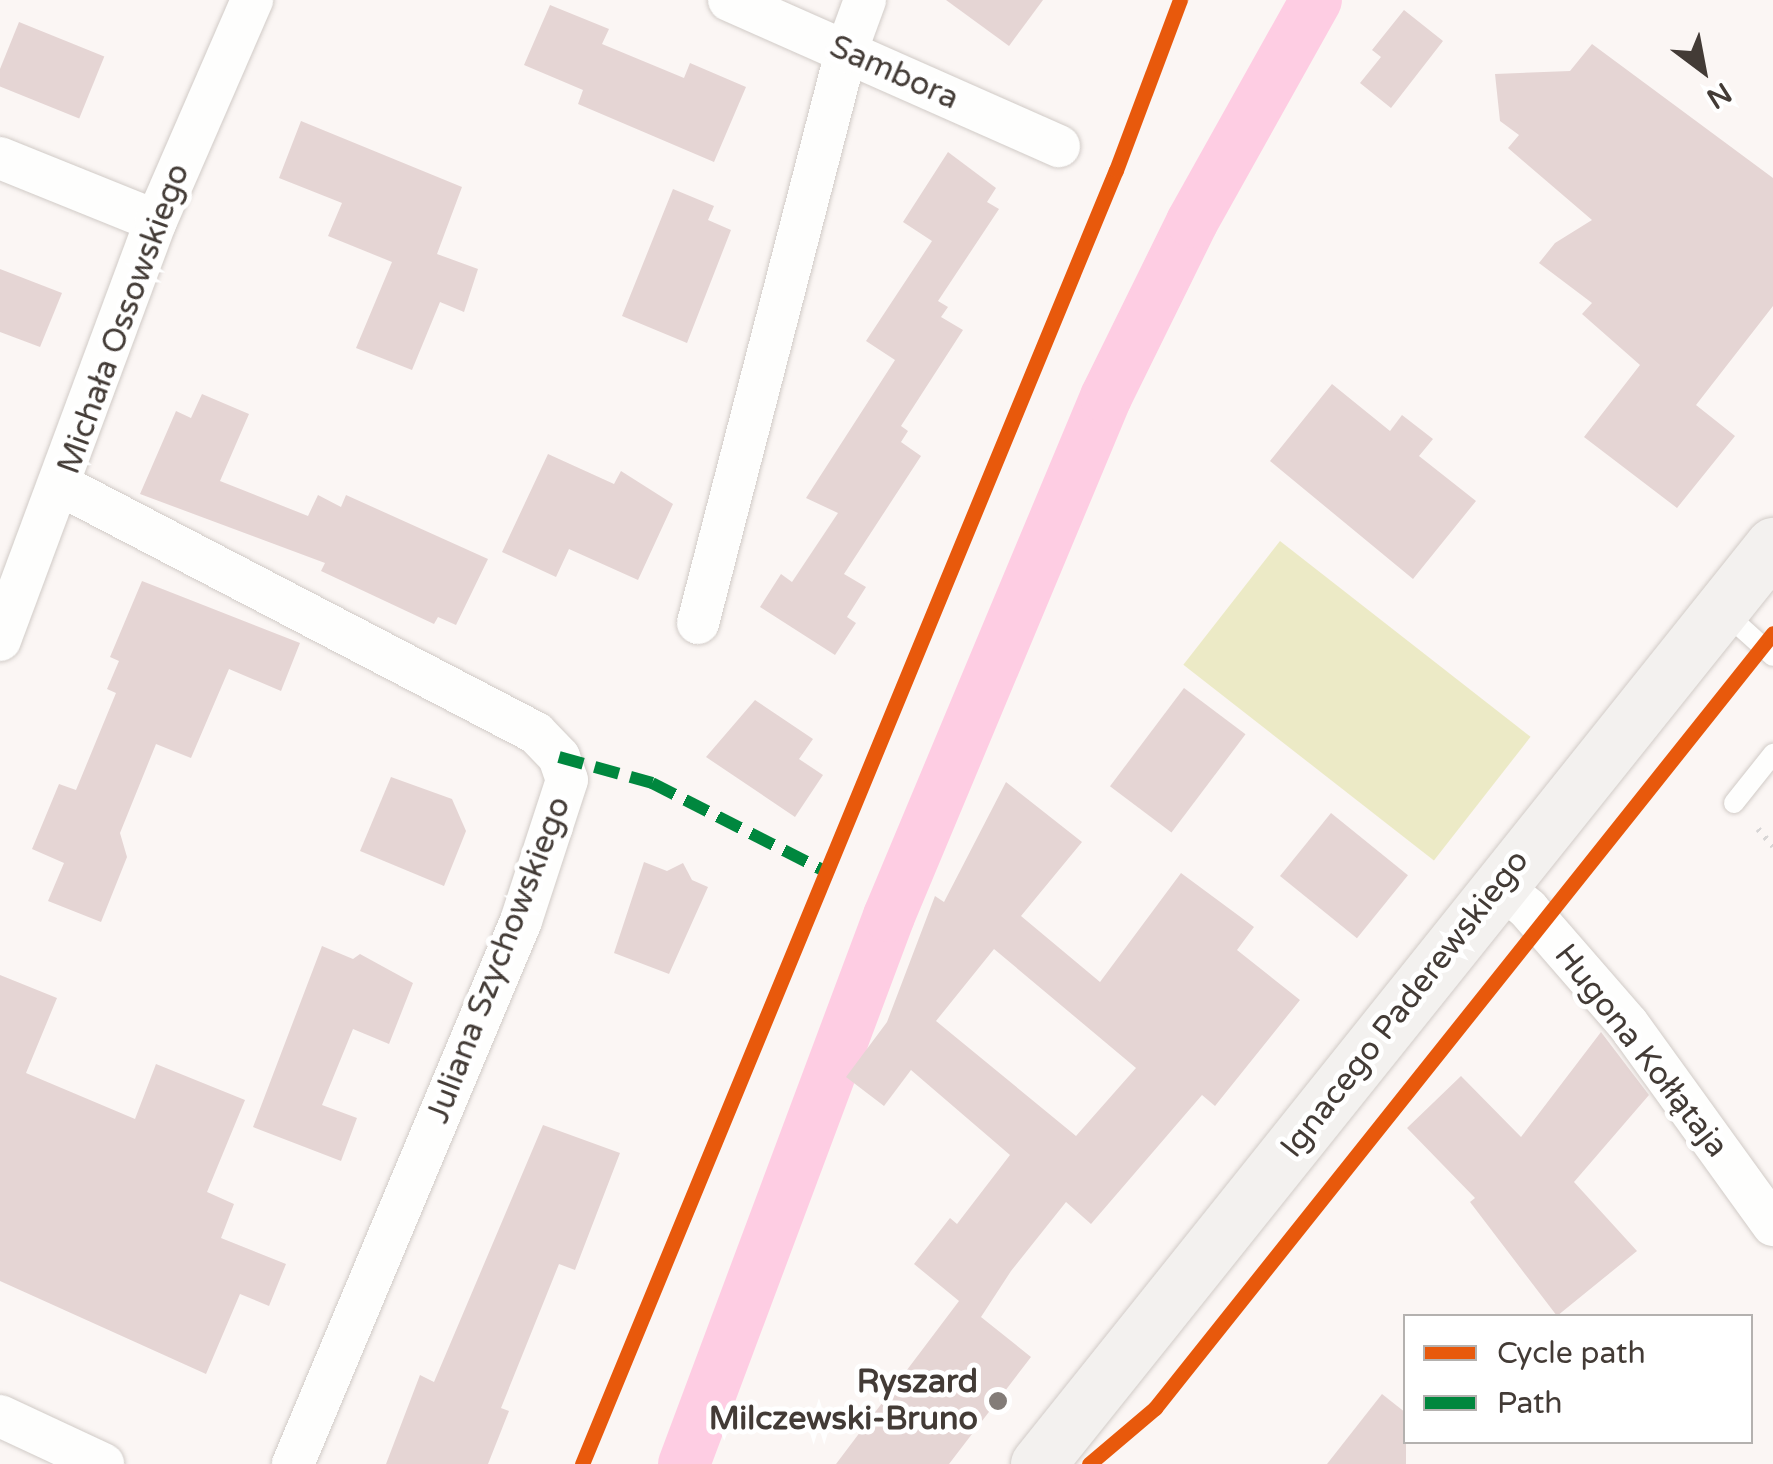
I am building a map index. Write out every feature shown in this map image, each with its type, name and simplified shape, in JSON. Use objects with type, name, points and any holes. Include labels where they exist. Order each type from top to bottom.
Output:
[{"type":"main road","name":"Ignacego Paderewskiego","points":[[1038,1464],[1773,545]]},
{"type":"street","name":"Michała Ossowskiego","points":[[0,640],[62,486],[156,221],[252,0]]},
{"type":"street","name":"Sambora","points":[[728,0],[1059,146]]},
{"type":"street","points":[[698,623],[846,52],[865,0]]},
{"type":"street","points":[[0,158],[156,221]]},
{"type":"street","name":"Juliana Szychowskiego","points":[[62,486],[536,734],[559,757],[568,780],[522,921],[293,1464]]},
{"type":"street","name":"Hugona Kołłątaja","points":[[1499,886],[1528,909],[1628,1024],[1773,1226]]},
{"type":"street","points":[[0,1416],[103,1464]]},
{"type":"lane","points":[[1722,610],[1773,656]]},
{"type":"lane","points":[[1734,803],[1773,754]]},
{"type":"shaded area","points":[[1280,541],[1531,737],[1434,860],[1183,665]]},
{"type":"building","points":[[946,0],[1043,0],[1009,46]]},
{"type":"building","points":[[550,5],[609,29],[602,44],[684,78],[690,63],[746,87],[714,162],[578,104],[583,90],[524,65]]},
{"type":"building","points":[[1404,10],[1443,41],[1391,108],[1360,83],[1381,57],[1372,50]]},
{"type":"building","points":[[19,22],[104,56],[79,119],[0,87],[0,69]]},
{"type":"building","points":[[1592,44],[1773,178],[1773,306],[1696,405],[1735,436],[1677,508],[1584,437],[1640,365],[1582,314],[1592,303],[1539,263],[1555,243],[1592,220],[1508,148],[1519,135],[1500,121],[1495,74],[1570,71]]},
{"type":"building","points":[[301,121],[462,187],[437,254],[478,269],[464,312],[440,302],[412,370],[356,348],[392,262],[328,236],[342,203],[279,178]]},
{"type":"building","points":[[948,152],[996,188],[987,202],[999,209],[938,301],[948,307],[941,317],[963,330],[901,426],[908,431],[901,442],[921,456],[844,574],[866,587],[847,617],[856,623],[835,655],[760,607],[781,574],[792,582],[838,513],[806,498],[895,360],[866,341],[932,241],[903,222]]},
{"type":"building","points":[[673,189],[714,206],[708,220],[731,230],[687,343],[622,316]]},
{"type":"building","points":[[0,269],[62,293],[40,347],[0,332]]},
{"type":"building","points":[[1332,384],[1390,431],[1402,415],[1433,439],[1419,456],[1476,501],[1413,579],[1270,461]]},
{"type":"building","points":[[202,394],[249,414],[220,481],[308,516],[318,495],[341,507],[346,495],[488,559],[456,625],[438,617],[434,624],[321,571],[325,563],[140,494],[176,411],[191,418]]},
{"type":"building","points":[[548,454],[614,484],[621,471],[673,504],[638,580],[569,549],[556,577],[502,552]]},
{"type":"building","points":[[142,581],[300,643],[281,691],[229,669],[191,758],[156,744],[120,833],[127,857],[101,922],[48,901],[64,863],[32,849],[59,784],[76,790],[116,693],[107,689],[119,661],[110,657]]},
{"type":"building","points":[[1184,688],[1245,734],[1171,833],[1110,786]]},
{"type":"building","points":[[755,700],[813,739],[799,759],[823,775],[795,817],[706,757]]},
{"type":"building","points":[[391,777],[452,799],[466,831],[444,886],[360,851]]},
{"type":"building","points":[[1006,782],[1082,842],[1021,916],[1100,982],[1181,873],[1254,927],[1237,950],[1300,1000],[1215,1106],[1202,1095],[1091,1224],[1066,1202],[1011,1271],[981,1317],[1031,1357],[949,1464],[836,1464],[959,1301],[914,1264],[950,1218],[957,1224],[1010,1155],[911,1070],[884,1106],[846,1077],[887,1022],[935,896],[944,902]],"holes":[[[994,949],[1136,1068],[1076,1136],[936,1021]]]},
{"type":"building","points":[[1331,813],[1408,875],[1357,938],[1280,876]]},
{"type":"building","points":[[644,862],[667,871],[683,863],[692,880],[708,887],[669,974],[614,953]]},
{"type":"building","points":[[322,946],[353,959],[360,954],[413,983],[389,1044],[353,1029],[322,1105],[357,1118],[341,1161],[253,1127]]},
{"type":"building","points":[[0,975],[57,998],[26,1073],[135,1119],[156,1064],[245,1100],[207,1192],[234,1204],[221,1238],[286,1264],[269,1306],[240,1294],[206,1374],[0,1281]]},
{"type":"building","points":[[1601,1032],[1649,1095],[1574,1182],[1637,1251],[1559,1314],[1555,1314],[1470,1202],[1475,1198],[1407,1128],[1461,1076],[1521,1137]]},
{"type":"building","points":[[543,1125],[620,1153],[575,1270],[559,1264],[501,1408],[509,1411],[488,1464],[386,1464],[420,1375],[434,1382]]},
{"type":"building","points":[[1382,1394],[1403,1411],[1406,1464],[1327,1464]]},
{"type":"waterway","points":[[684,1464],[889,916],[1106,397],[1192,222],[1316,0]]},
{"type":"marked path","points":[[559,757],[652,783],[829,873]]},
{"type":"cycle path","points":[[582,1464],[1116,170],[1180,0]]},
{"type":"cycle path","points":[[1089,1464],[1155,1408],[1773,633]]},
{"type":"place","name":"Ryszard Milczewski-Bruno","points":[[998,1401]]}]
